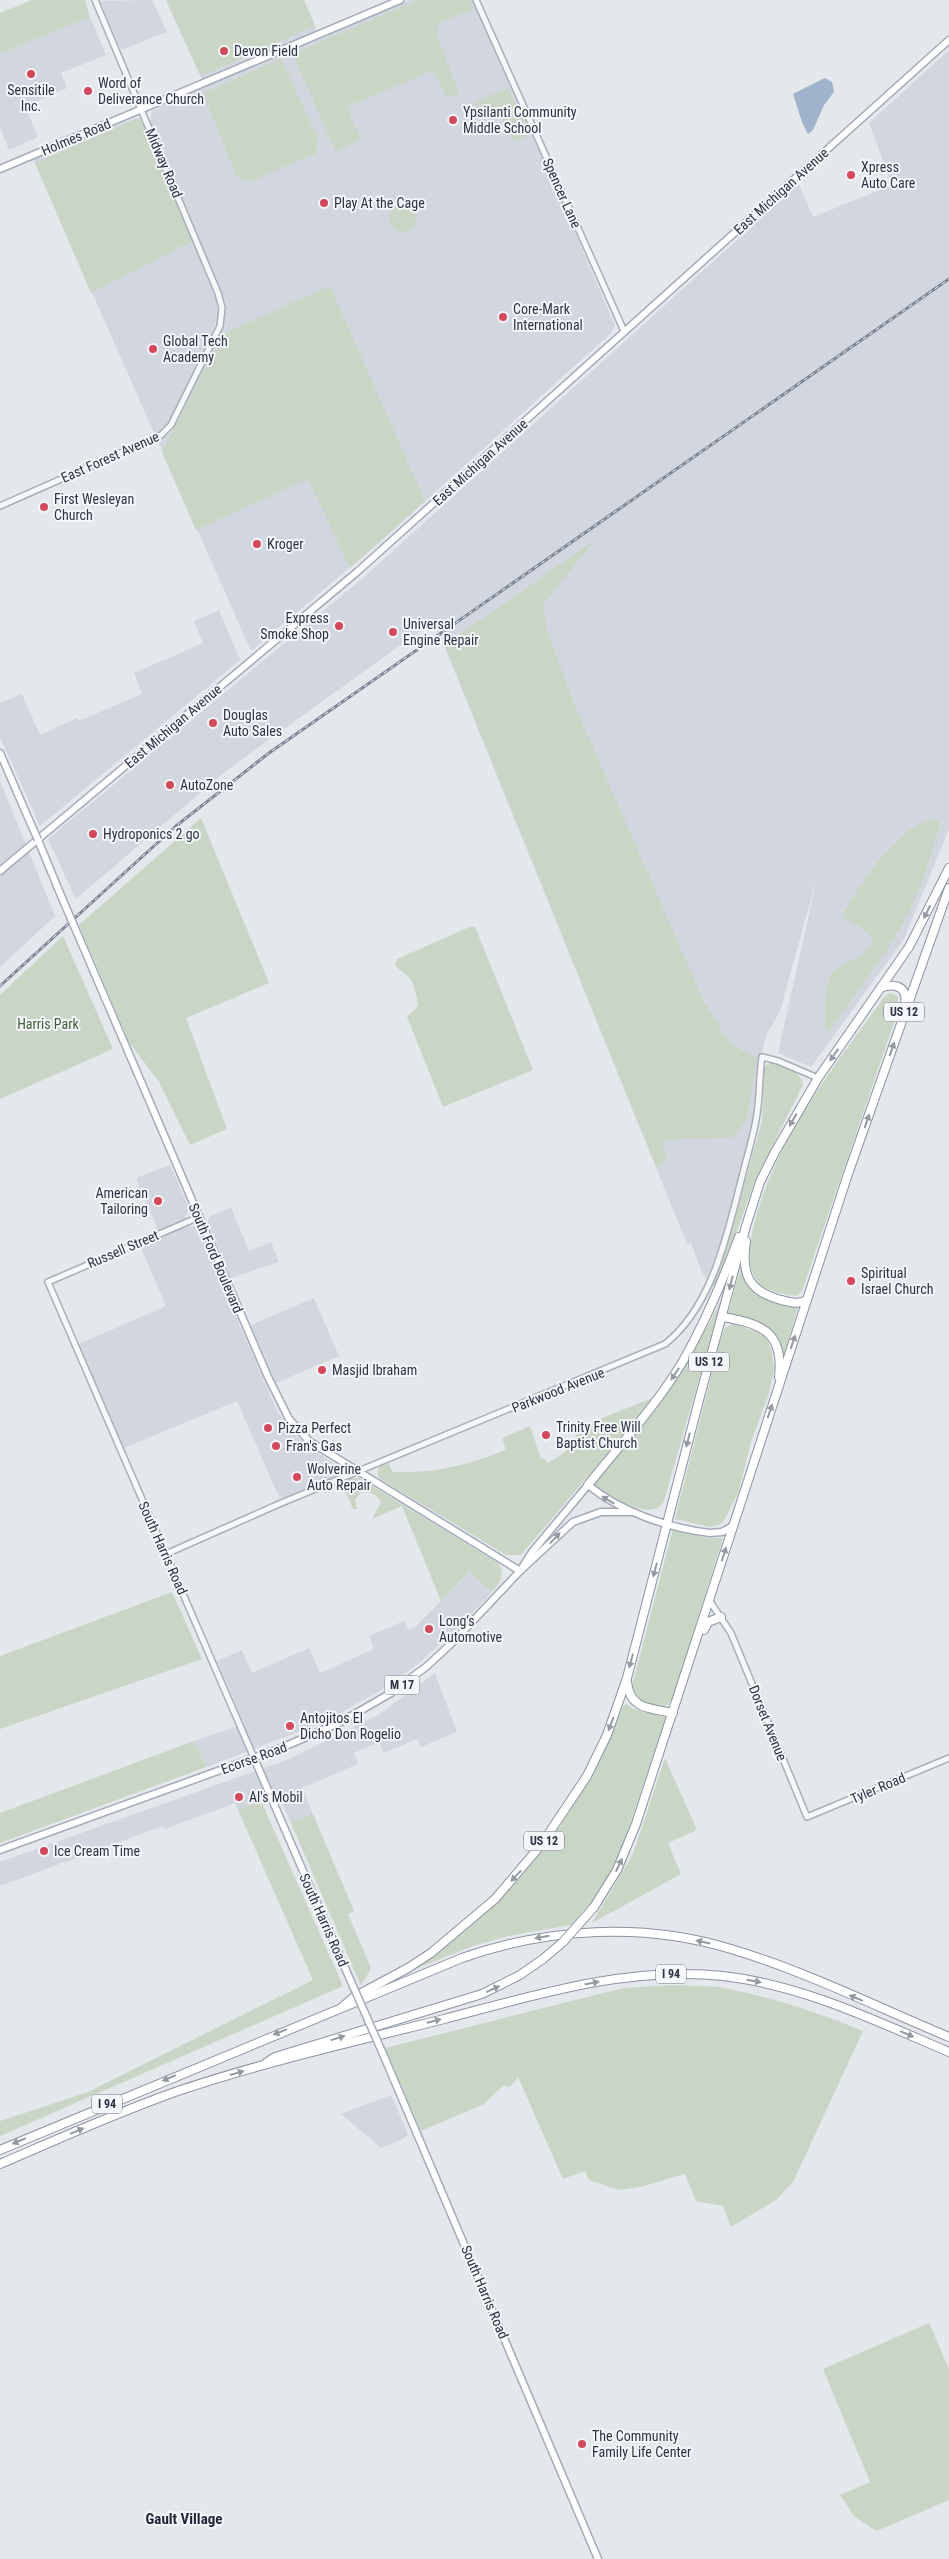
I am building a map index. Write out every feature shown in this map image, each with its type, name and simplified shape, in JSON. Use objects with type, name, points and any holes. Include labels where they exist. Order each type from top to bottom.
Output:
[{"type":"highway","name":"US 12","points":[[341,2008],[354,1997],[408,1968],[431,1953],[470,1922],[522,1869],[564,1813],[587,1776],[607,1735],[627,1678],[753,1202],[775,1152],[818,1078],[909,947],[949,868]]},
{"type":"highway","name":"US 12","points":[[260,2067],[275,2057],[482,1994],[520,1975],[544,1959],[563,1942],[594,1907],[617,1870],[628,1847],[807,1300],[904,1013],[949,888]]},
{"type":"highway","points":[[883,987],[895,985],[902,988],[906,999],[904,1013]]},
{"type":"highway","points":[[753,1202],[744,1259],[751,1283],[763,1294],[770,1297],[797,1304],[807,1300]]},
{"type":"highway","points":[[588,1485],[655,1403],[682,1363],[709,1313],[753,1202]]},
{"type":"highway","points":[[722,1317],[753,1323],[769,1333],[779,1358],[778,1389]]},
{"type":"highway","points":[[678,1697],[682,1692],[707,1624],[722,1618]]},
{"type":"highway","points":[[627,1678],[628,1692],[634,1702],[644,1707],[672,1713]]},
{"type":"highway","name":"I 94","points":[[0,2150],[462,1958],[498,1946],[556,1935],[645,1932],[707,1943],[755,1956],[949,2037]]},
{"type":"highway","name":"I 94","points":[[0,2164],[147,2102],[260,2067],[566,1988],[625,1977],[660,1974],[723,1976],[778,1986],[836,2004],[949,2052]]},
{"type":"main road","name":"Holmes Road","points":[[0,169],[400,0]]},
{"type":"main road","name":"East Michigan Avenue","points":[[0,871],[357,572],[949,40]]},
{"type":"main road","name":"South Ford Boulevard","points":[[0,753],[198,1217],[276,1397],[289,1420],[309,1441],[520,1571]]},
{"type":"main road","name":"Ecorse Road","points":[[520,1571],[532,1552],[588,1485],[604,1498],[631,1513],[710,1533],[722,1532],[733,1526]]},
{"type":"main road","name":"Ecorse Road","points":[[0,1850],[254,1758],[339,1723],[410,1680],[446,1649],[520,1571],[537,1558],[564,1528],[579,1518],[601,1512],[631,1513]]},
{"type":"main road","name":"South Harris Road","points":[[254,1758],[383,2054],[598,2559]]},
{"type":"street","name":"Midway Road","points":[[95,0],[198,242],[221,301],[220,326]]},
{"type":"street","name":"Spencer Lane","points":[[476,0],[624,331]]},
{"type":"street","name":"East Forest Avenue","points":[[0,506],[161,436],[171,425],[220,326]]},
{"type":"street","name":"Parkwood Avenue","points":[[166,1554],[358,1471],[652,1351],[676,1335],[686,1324],[704,1293],[727,1234],[757,1117],[762,1057],[778,1061],[818,1078]]},
{"type":"street","name":"Russell Street","points":[[48,1282],[198,1217]]},
{"type":"street","name":"South Harris Road","points":[[48,1282],[254,1758]]},
{"type":"street","points":[[709,1600],[722,1618]]},
{"type":"street","name":"Dorset Avenue","points":[[722,1618],[729,1628],[807,1817]]},
{"type":"street","name":"Tyler Road","points":[[807,1817],[949,1758]]},
{"type":"shaded area","points":[[152,0],[167,32],[121,50],[100,1]]},
{"type":"shaded area","points":[[166,0],[304,0],[320,38],[409,0],[472,0],[520,104],[615,326],[610,334],[380,542],[251,651],[158,441],[170,433],[178,420],[222,328],[225,311],[220,289],[150,122],[152,111],[205,87]]},
{"type":"shaded area","points":[[90,17],[106,55],[61,73],[67,88],[25,106],[38,137],[9,150],[0,127],[0,54]]},
{"type":"shaded area","points":[[949,50],[949,829],[904,939],[811,1067],[778,1053],[817,878],[780,1011],[767,1034],[757,1069],[755,1110],[751,1132],[728,1222],[707,1278],[703,1275],[691,1243],[687,1244],[434,621],[227,770],[76,899],[48,839],[363,578],[799,184],[813,217],[892,185],[869,123]]},
{"type":"shaded area","points":[[136,118],[144,124],[216,294],[220,314],[174,415],[165,428],[155,435],[33,159]]},
{"type":"shaded area","points":[[219,610],[240,660],[40,826],[0,737],[0,703],[22,694],[40,735],[77,718],[79,721],[142,694],[134,673],[203,643],[194,621]]},
{"type":"shaded area","points":[[0,781],[55,916],[0,967]]},
{"type":"shaded area","points":[[170,1165],[189,1208],[185,1219],[158,1230],[136,1178]]},
{"type":"shaded area","points":[[231,1207],[249,1251],[271,1242],[279,1262],[231,1278],[207,1222],[211,1216]]},
{"type":"shaded area","points":[[187,1225],[195,1227],[199,1231],[277,1411],[299,1439],[337,1466],[339,1472],[335,1477],[288,1497],[279,1497],[237,1401],[124,1448],[79,1344],[166,1306],[140,1245]]},
{"type":"shaded area","points":[[314,1298],[339,1356],[276,1383],[251,1325]]},
{"type":"shaded area","points":[[471,1571],[492,1592],[460,1626],[418,1664],[381,1690],[324,1722],[206,1767],[194,1741],[244,1724],[217,1661],[242,1650],[252,1673],[309,1648],[320,1673],[374,1649],[369,1636],[404,1621],[408,1630],[415,1627]]},
{"type":"shaded area","points":[[435,1673],[457,1732],[421,1747],[417,1739],[384,1753],[379,1742],[354,1753],[358,1764],[302,1788],[313,1814],[291,1823],[278,1794],[238,1810],[235,1803],[165,1829],[163,1826],[0,1886],[0,1862],[289,1759],[378,1715]]},
{"type":"shaded area","points":[[391,2095],[408,2134],[405,2138],[381,2148],[341,2114]]},
{"type":"green space","points":[[32,0],[85,0],[90,17],[0,54],[0,13]]},
{"type":"green space","name":"Devon Field","points":[[166,0],[304,0],[315,26],[201,76]]},
{"type":"green space","points":[[418,0],[470,0],[473,9],[440,23],[436,34],[459,93],[447,98],[434,70],[347,107],[361,140],[336,152],[294,57],[295,53]]},
{"type":"green space","points":[[281,59],[318,139],[316,153],[250,182],[237,177],[203,93]]},
{"type":"green space","points":[[508,88],[526,126],[527,136],[514,142],[500,113],[485,119],[480,106],[474,108],[473,103]]},
{"type":"green space","points":[[139,118],[147,128],[194,240],[91,293],[35,163]]},
{"type":"green space","points":[[403,204],[413,208],[417,218],[413,228],[403,232],[393,228],[389,218],[393,208]]},
{"type":"green space","points":[[330,286],[425,501],[350,568],[308,479],[196,530],[162,452],[223,334]]},
{"type":"green space","points":[[595,540],[543,604],[547,631],[574,704],[704,1002],[730,1044],[757,1058],[747,1117],[736,1136],[661,1142],[667,1157],[657,1169],[445,645]]},
{"type":"green space","points":[[201,818],[269,983],[186,1018],[227,1129],[190,1145],[159,1082],[129,1042],[79,925]]},
{"type":"green space","points":[[932,819],[937,820],[940,825],[915,900],[895,937],[877,964],[829,1031],[826,1031],[826,991],[830,977],[839,967],[862,955],[872,945],[871,938],[866,931],[842,917],[880,859],[906,833],[919,824]]},
{"type":"green space","points":[[472,926],[475,927],[533,1070],[443,1107],[407,1017],[418,1006],[415,989],[412,981],[395,964],[397,959]]},
{"type":"green space","name":"Harris Park","points":[[63,936],[113,1049],[0,1099],[0,995]]},
{"type":"green space","points":[[890,993],[898,996],[898,1011],[802,1291],[797,1296],[771,1290],[758,1282],[751,1269],[750,1251],[753,1230],[767,1185],[802,1114],[885,996]]},
{"type":"green space","points":[[771,1062],[795,1072],[802,1080],[803,1085],[756,1178],[717,1286],[710,1285],[732,1229],[762,1121],[764,1067]]},
{"type":"green space","points":[[741,1267],[744,1277],[755,1291],[770,1300],[798,1308],[783,1358],[771,1329],[754,1320],[728,1314]]},
{"type":"green space","points":[[722,1298],[664,1501],[658,1507],[649,1510],[639,1509],[608,1495],[593,1484],[646,1418],[679,1372],[709,1324]]},
{"type":"green space","points":[[733,1324],[759,1332],[766,1338],[771,1348],[774,1370],[768,1396],[751,1442],[738,1493],[721,1524],[710,1527],[675,1519],[720,1341],[725,1328]]},
{"type":"green space","points":[[655,1397],[521,1555],[506,1555],[380,1479],[377,1474],[379,1467],[388,1463],[393,1472],[422,1472],[478,1460],[506,1450],[502,1438],[530,1426],[541,1459],[545,1459],[547,1463],[568,1449],[580,1427]]},
{"type":"green space","points":[[351,1478],[359,1478],[498,1563],[502,1571],[500,1582],[492,1592],[470,1571],[441,1601],[402,1506],[372,1519],[381,1502],[375,1495],[364,1492],[360,1493],[355,1501],[357,1509],[353,1509],[341,1482]]},
{"type":"green space","points":[[673,1529],[706,1538],[723,1538],[673,1697],[668,1705],[658,1706],[644,1702],[632,1694],[632,1686]]},
{"type":"green space","points":[[172,1592],[202,1659],[0,1729],[0,1656]]},
{"type":"green space","points":[[627,1704],[633,1709],[666,1717],[623,1846],[609,1875],[592,1901],[571,1925],[508,1936],[473,1946],[410,1971],[474,1923],[522,1875],[562,1823],[595,1767],[624,1705]]},
{"type":"green space","points":[[194,1741],[206,1767],[0,1843],[0,1813]]},
{"type":"green space","points":[[665,1758],[697,1830],[668,1843],[681,1874],[592,1923],[633,1854]]},
{"type":"green space","points":[[261,1801],[343,1986],[0,2136],[0,2121],[88,2092],[313,1980],[238,1810]]},
{"type":"green space","points":[[313,1814],[354,1911],[348,1914],[371,1968],[361,1986],[291,1823]]},
{"type":"green space","points":[[671,1985],[715,1987],[763,1997],[830,2018],[863,2031],[793,2182],[776,2200],[731,2227],[723,2206],[696,2201],[685,2174],[640,2187],[619,2190],[589,2180],[585,2171],[563,2179],[518,2077],[510,2087],[504,2085],[484,2104],[421,2131],[385,2048],[624,1988]]},
{"type":"green space","points":[[929,2323],[949,2369],[949,2500],[879,2530],[875,2530],[855,2517],[840,2495],[870,2482],[823,2369]]},
{"type":"water","points":[[825,78],[832,82],[834,92],[824,105],[813,130],[808,134],[793,94]]},
{"type":"railway","points":[[0,986],[176,826],[269,753],[949,279]]},
{"type":"place","name":"Devon Field","points":[[224,51]]},
{"type":"place","name":"Sensitile Inc.","points":[[31,74]]},
{"type":"place","name":"Word of Deliverance Church","points":[[88,91]]},
{"type":"place","name":"Ypsilanti Community Middle School","points":[[453,120]]},
{"type":"place","name":"Xpress Auto Care","points":[[851,175]]},
{"type":"place","name":"Play At the Cage","points":[[324,203]]},
{"type":"place","name":"Core-Mark International","points":[[503,317]]},
{"type":"place","name":"Global Tech Academy","points":[[153,349]]},
{"type":"place","name":"First Wesleyan Church","points":[[44,507]]},
{"type":"place","name":"Kroger","points":[[257,544]]},
{"type":"place","name":"Express Smoke Shop","points":[[339,626]]},
{"type":"place","name":"Universal Engine Repair","points":[[393,632]]},
{"type":"place","name":"Douglas Auto Sales","points":[[213,723]]},
{"type":"place","name":"AutoZone","points":[[170,785]]},
{"type":"place","name":"Hydroponics 2 go","points":[[93,834]]},
{"type":"place","name":"American Tailoring","points":[[158,1201]]},
{"type":"place","name":"Spiritual Israel Church","points":[[851,1281]]},
{"type":"place","name":"Masjid Ibraham","points":[[322,1370]]},
{"type":"place","name":"Pizza Perfect","points":[[268,1428]]},
{"type":"place","name":"Trinity Free Will Baptist Church","points":[[546,1435]]},
{"type":"place","name":"Fran's Gas","points":[[276,1446]]},
{"type":"place","name":"Wolverine Auto Repair","points":[[297,1477]]},
{"type":"place","name":"Long’s Automotive","points":[[429,1629]]},
{"type":"place","name":"Antojitos El Dicho Don Rogelio","points":[[290,1726]]},
{"type":"place","name":"Al's Mobil","points":[[239,1797]]},
{"type":"place","name":"Ice Cream Time","points":[[44,1851]]},
{"type":"place","name":"The Community Family Life Center","points":[[582,2444]]},
{"type":"district","name":"Gault Village","points":[[184,2519]]}]
